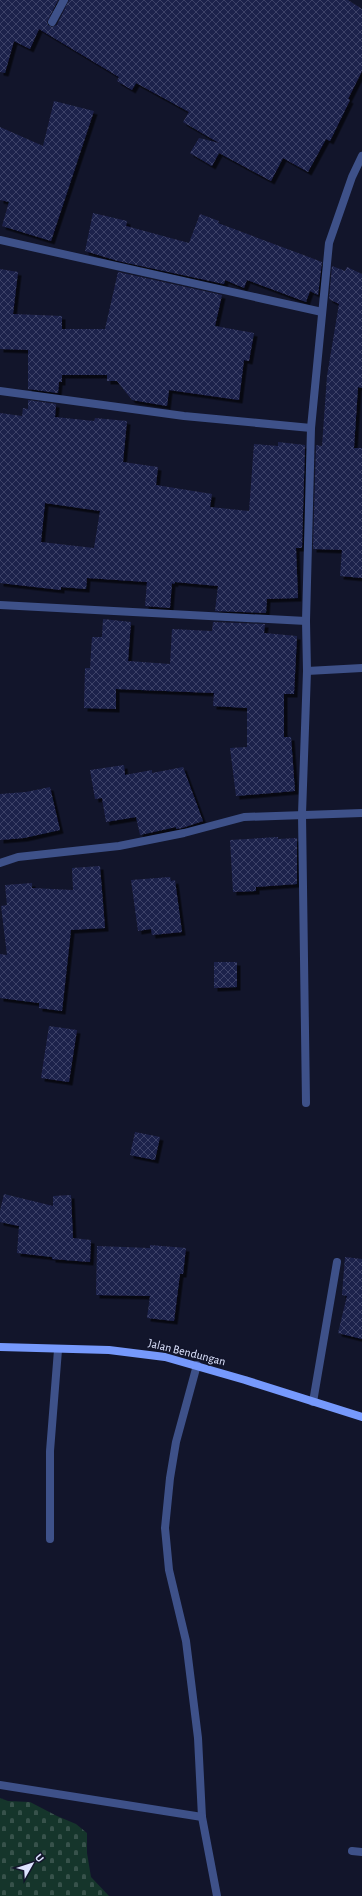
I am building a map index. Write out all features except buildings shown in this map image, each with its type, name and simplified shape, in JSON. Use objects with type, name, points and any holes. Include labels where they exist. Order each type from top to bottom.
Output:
[{"type":"street","points":[[52,22],[64,0]]},
{"type":"street","points":[[306,1103],[302,814],[307,671],[306,621],[311,428],[329,243],[352,177],[362,156]]},
{"type":"street","points":[[0,240],[322,312]]},
{"type":"street","points":[[0,391],[184,416],[311,428]]},
{"type":"street","points":[[0,605],[306,621]]},
{"type":"street","points":[[307,671],[362,668]]},
{"type":"street","points":[[0,862],[18,857],[119,846],[184,833],[244,817],[362,813]]},
{"type":"street","points":[[313,1402],[337,1262]]},
{"type":"street","name":"Jalan Bendungan","points":[[0,1348],[109,1350],[138,1353],[197,1365],[362,1417]]},
{"type":"street","points":[[50,1539],[50,1451],[58,1350]]},
{"type":"street","points":[[197,1365],[176,1442],[170,1478],[165,1528],[168,1570],[186,1641],[198,1730],[202,1818],[217,1896]]},
{"type":"street","points":[[0,1785],[202,1818]]},
{"type":"street","points":[[352,1851],[362,1852]]},
{"type":"green space","points":[[0,1798],[8,1801],[30,1802],[76,1824],[87,1833],[87,1853],[91,1877],[109,1896],[0,1896]]}]
